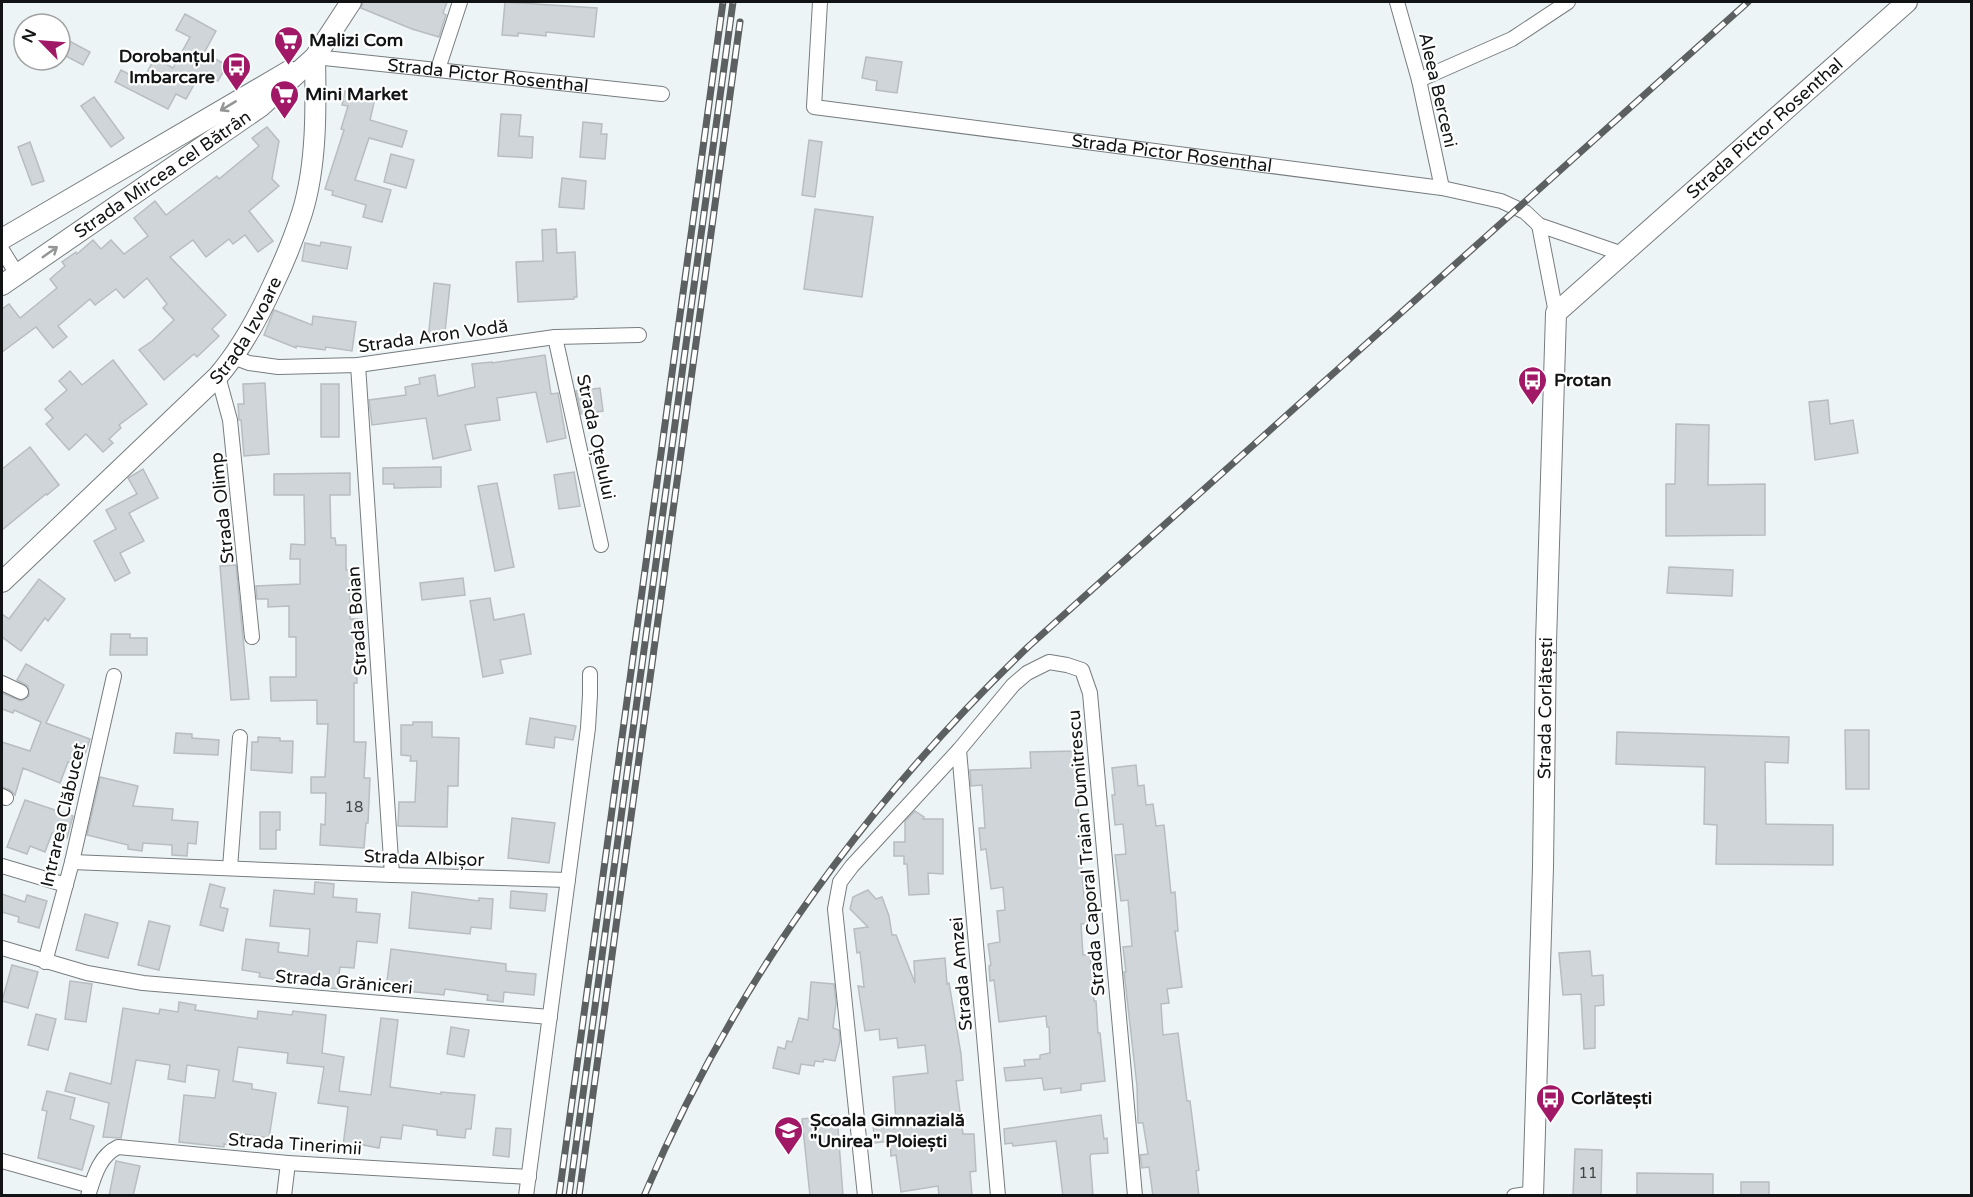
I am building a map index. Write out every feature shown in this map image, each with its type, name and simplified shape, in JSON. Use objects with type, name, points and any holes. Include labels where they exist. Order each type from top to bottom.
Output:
[{"type":"street","points":[[315,57],[351,2]]},
{"type":"street","points":[[438,69],[460,2]]},
{"type":"street","name":"Strada Pictor Rosenthal","points":[[820,2],[814,107],[1442,188],[1501,201],[1517,207],[1539,225],[1623,254]]},
{"type":"street","name":"Aleea Berceni","points":[[1397,2],[1419,80],[1442,188]]},
{"type":"street","points":[[1419,80],[1512,39],[1568,2]]},
{"type":"street","name":"Strada Pictor Rosenthal","points":[[1556,313],[1907,2]]},
{"type":"street","name":"Strada Pictor Rosenthal","points":[[315,57],[662,94]]},
{"type":"street","name":"Strada Mircea cel Bătrân","points":[[2,239],[315,57]]},
{"type":"street","name":"Strada Mircea cel Bătrân","points":[[9,279],[260,107],[315,57]]},
{"type":"street","name":"Strada Izvoare","points":[[2,582],[218,376],[233,357],[263,305],[290,249],[303,211],[316,113],[315,57]]},
{"type":"street","name":"Strada Corlătești","points":[[1526,1195],[1543,879],[1546,643],[1556,313],[1539,225]]},
{"type":"street","points":[[2,250],[9,279]]},
{"type":"street","name":"Strada Aron Vodă","points":[[233,357],[249,363],[278,367],[358,365],[555,337],[639,336]]},
{"type":"street","name":"Strada Oțelului","points":[[555,337],[601,545]]},
{"type":"street","name":"Strada Boian","points":[[358,365],[392,875]]},
{"type":"street","name":"Strada Olimp","points":[[218,376],[230,420],[252,637]]},
{"type":"street","name":"Strada Caporal Traian Dumitrescu","points":[[959,750],[1013,685],[1027,673],[1049,662],[1082,670],[1090,693],[1135,1196]]},
{"type":"street","points":[[526,1196],[588,728],[590,674]]},
{"type":"street","name":"Intrarea Clăbucet","points":[[45,962],[72,862],[114,676]]},
{"type":"street","points":[[2,683],[21,692]]},
{"type":"street","points":[[230,867],[240,737]]},
{"type":"street","points":[[865,1196],[835,909],[836,896],[840,882],[852,866],[959,750]]},
{"type":"street","name":"Strada Amzei","points":[[959,750],[998,1196]]},
{"type":"street","name":"Strada Albișor","points":[[72,862],[568,880]]},
{"type":"street","points":[[2,866],[66,885]]},
{"type":"street","name":"Strada Grăniceri","points":[[2,948],[87,973],[143,983],[550,1017]]},
{"type":"street","name":"Strada Tinerimii","points":[[89,1191],[101,1161],[108,1151],[118,1147],[288,1163],[529,1178]]},
{"type":"street","points":[[2,1161],[89,1191]]},
{"type":"street","points":[[284,1196],[288,1163]]},
{"type":"building","points":[[363,2],[447,2],[443,13],[446,15],[439,37],[412,29],[361,8]]},
{"type":"building","points":[[505,2],[597,8],[594,37],[546,32],[546,36],[518,33],[518,36],[502,35]]},
{"type":"building","points":[[185,14],[216,31],[204,53],[227,65],[218,81],[201,72],[186,99],[176,94],[168,109],[115,82],[121,70],[142,81],[155,58],[173,68],[190,37],[176,30]]},
{"type":"building","points":[[72,42],[90,52],[83,65],[72,59]]},
{"type":"building","points":[[866,57],[902,62],[897,93],[876,90],[877,81],[862,78]]},
{"type":"building","points":[[345,91],[375,98],[370,120],[407,131],[402,147],[369,138],[355,180],[391,190],[382,222],[363,217],[366,205],[332,195],[333,191],[325,189],[344,130],[341,129],[348,106],[342,105]]},
{"type":"building","points":[[94,97],[124,138],[111,147],[81,106]]},
{"type":"building","points":[[501,114],[521,115],[519,136],[533,137],[532,158],[498,156]]},
{"type":"building","points":[[583,122],[602,124],[601,134],[607,134],[605,159],[580,157]]},
{"type":"building","points":[[267,127],[279,141],[272,179],[279,186],[249,211],[273,241],[258,252],[245,235],[233,244],[229,239],[206,257],[193,240],[170,257],[226,315],[212,329],[219,336],[197,357],[194,354],[164,380],[139,350],[174,320],[163,308],[167,304],[147,278],[124,298],[116,289],[95,305],[90,299],[58,326],[67,337],[53,348],[36,327],[2,352],[2,309],[9,304],[20,318],[57,288],[50,279],[65,266],[62,262],[76,252],[77,254],[93,240],[101,249],[111,240],[124,254],[148,236],[134,218],[155,201],[166,215],[217,176],[219,179],[259,146],[252,138]]},
{"type":"building","points":[[809,140],[822,142],[815,197],[802,195]]},
{"type":"building","points":[[30,142],[44,181],[32,185],[18,147]]},
{"type":"building","points":[[391,154],[414,160],[406,188],[384,182]]},
{"type":"building","points":[[562,178],[586,181],[584,209],[559,207]]},
{"type":"building","points":[[815,209],[873,217],[862,297],[804,289]]},
{"type":"building","points":[[556,229],[557,253],[575,252],[577,297],[518,302],[516,262],[543,261],[542,230]]},
{"type":"building","points":[[321,242],[351,247],[347,269],[302,261],[305,243],[320,246]]},
{"type":"building","points":[[434,283],[450,285],[444,341],[428,339]]},
{"type":"building","points":[[274,310],[312,325],[313,316],[356,322],[352,351],[326,347],[325,350],[296,346],[296,348],[264,335]]},
{"type":"building","points":[[545,355],[551,394],[558,393],[566,438],[547,442],[536,392],[497,398],[500,420],[465,425],[471,450],[433,459],[426,418],[372,425],[369,400],[406,395],[405,387],[420,384],[419,378],[435,375],[438,396],[475,387],[472,364]]},
{"type":"building","points":[[113,360],[147,404],[119,425],[121,428],[109,439],[113,443],[103,452],[86,434],[69,450],[46,424],[53,418],[45,409],[67,390],[59,381],[70,371],[82,385]]},
{"type":"building","points":[[265,383],[269,454],[244,456],[238,404],[244,404],[243,384]]},
{"type":"building","points":[[321,384],[339,384],[339,437],[321,437]]},
{"type":"building","points":[[600,388],[603,411],[581,414],[576,391]]},
{"type":"building","points":[[1828,400],[1830,424],[1853,420],[1858,453],[1815,460],[1809,402]]},
{"type":"building","points":[[1676,424],[1709,425],[1708,485],[1765,484],[1765,535],[1666,536],[1666,484],[1675,484]]},
{"type":"building","points":[[30,447],[59,485],[2,530],[2,469]]},
{"type":"building","points":[[441,467],[441,487],[394,488],[394,484],[383,484],[383,468]]},
{"type":"building","points":[[143,469],[158,498],[129,513],[144,541],[120,553],[130,573],[115,581],[94,541],[116,529],[106,510],[137,494],[128,478]]},
{"type":"building","points":[[574,472],[580,506],[559,509],[554,475]]},
{"type":"building","points":[[350,473],[350,495],[330,495],[331,538],[335,538],[336,545],[346,545],[346,570],[350,570],[350,619],[361,619],[362,661],[356,661],[354,742],[366,742],[364,778],[370,778],[368,823],[366,823],[364,848],[320,845],[321,824],[325,825],[326,793],[311,793],[311,777],[325,777],[328,724],[317,724],[317,700],[271,701],[270,677],[296,677],[296,637],[289,637],[289,606],[268,607],[268,599],[257,599],[256,586],[300,584],[300,559],[290,559],[291,544],[305,545],[304,495],[274,495],[274,474]]},
{"type":"building","points":[[497,483],[514,567],[495,571],[478,486]]},
{"type":"building","points":[[236,565],[249,699],[231,700],[220,566]]},
{"type":"building","points":[[1669,567],[1733,570],[1732,596],[1667,593]]},
{"type":"building","points":[[463,578],[465,595],[422,600],[420,583]]},
{"type":"building","points":[[39,579],[65,599],[48,621],[45,618],[21,651],[2,637],[2,614],[9,619]]},
{"type":"building","points":[[490,598],[494,620],[524,614],[531,654],[500,660],[503,673],[483,677],[470,601]]},
{"type":"building","points":[[111,634],[130,634],[130,638],[147,638],[147,655],[110,655]]},
{"type":"building","points":[[26,664],[64,685],[46,723],[90,739],[85,754],[76,751],[72,763],[68,762],[60,783],[23,768],[15,795],[2,787],[2,742],[30,751],[41,722],[14,710],[13,713],[2,709],[2,693],[21,701],[29,696],[28,686],[17,680]]},
{"type":"building","points":[[530,718],[576,726],[573,740],[555,737],[554,748],[526,744]]},
{"type":"building","points":[[413,722],[432,722],[432,737],[459,738],[458,786],[448,786],[447,827],[398,826],[399,802],[415,802],[417,761],[410,761],[411,756],[401,755],[401,725],[413,725]]},
{"type":"building","points":[[1845,730],[1869,730],[1869,789],[1846,789]]},
{"type":"building","points":[[1617,732],[1789,737],[1788,763],[1765,762],[1766,824],[1833,825],[1833,865],[1716,864],[1717,825],[1704,824],[1705,767],[1616,764]]},
{"type":"building","points":[[176,733],[192,734],[192,738],[219,740],[218,755],[174,753]]},
{"type":"building","points":[[258,737],[293,741],[292,773],[251,770],[252,742],[258,742]]},
{"type":"building","points":[[1077,751],[1077,768],[1081,768],[1082,782],[1076,782],[1079,816],[1081,815],[1084,897],[1088,897],[1090,923],[1081,924],[1083,955],[1090,954],[1105,1081],[1081,1084],[1081,1090],[1061,1093],[1061,1088],[1044,1090],[1042,1078],[1006,1081],[1004,1068],[1025,1066],[1024,1060],[1040,1059],[1040,1055],[1050,1053],[1049,1027],[1047,1027],[1046,1016],[999,1022],[994,980],[990,981],[989,966],[991,965],[988,944],[1000,942],[997,911],[1005,910],[1003,887],[991,889],[986,849],[981,850],[979,828],[985,828],[982,785],[971,786],[970,770],[1031,768],[1030,752]]},
{"type":"building","points":[[1136,765],[1138,786],[1144,785],[1146,805],[1153,804],[1156,826],[1164,825],[1171,893],[1175,892],[1178,931],[1175,931],[1182,987],[1167,989],[1169,1003],[1161,1004],[1163,1035],[1178,1033],[1199,1170],[1196,1171],[1199,1196],[1153,1196],[1149,1167],[1142,1168],[1140,1155],[1148,1154],[1143,1123],[1138,1123],[1137,1086],[1123,947],[1132,946],[1128,900],[1121,901],[1115,855],[1126,854],[1123,824],[1115,825],[1112,795],[1115,795],[1112,768]]},
{"type":"building","points":[[100,777],[138,786],[133,806],[173,809],[172,820],[198,822],[196,844],[188,843],[187,856],[172,855],[172,845],[143,843],[142,851],[128,849],[128,845],[87,835]]},
{"type":"building","points":[[25,800],[73,816],[67,838],[52,833],[45,852],[30,846],[27,854],[7,847]]},
{"type":"building","points":[[915,811],[924,817],[923,819],[943,819],[943,874],[928,873],[929,894],[909,895],[907,864],[904,864],[904,856],[894,856],[894,842],[905,842],[905,821]]},
{"type":"building","points":[[260,812],[280,812],[280,830],[276,830],[276,849],[260,849]]},
{"type":"building","points":[[512,818],[555,823],[549,863],[508,858]]},
{"type":"building","points":[[315,882],[334,884],[333,897],[357,899],[356,912],[380,914],[377,943],[357,941],[354,968],[340,967],[337,989],[259,977],[260,973],[242,970],[246,939],[279,943],[278,952],[308,956],[310,929],[270,926],[274,890],[314,894]]},
{"type":"building","points":[[210,884],[225,888],[220,907],[228,909],[223,931],[200,925]]},
{"type":"building","points":[[868,890],[876,899],[882,897],[889,916],[892,935],[896,935],[915,983],[914,961],[945,958],[947,984],[949,983],[961,1054],[963,1080],[956,1081],[963,1134],[974,1134],[976,1171],[970,1172],[972,1196],[939,1196],[938,1186],[901,1192],[896,1155],[891,1156],[890,1141],[875,1143],[873,1126],[896,1123],[893,1077],[928,1073],[925,1045],[898,1048],[897,1038],[880,1040],[879,1029],[865,1031],[858,986],[864,987],[860,952],[857,953],[854,929],[868,927],[850,909],[853,897]]},
{"type":"building","points":[[511,891],[547,894],[545,911],[510,908]]},
{"type":"building","points":[[412,892],[479,901],[479,898],[493,899],[491,929],[471,927],[470,934],[409,928]]},
{"type":"building","points":[[2,894],[25,902],[27,895],[47,901],[39,928],[18,922],[19,917],[2,912]]},
{"type":"building","points":[[85,914],[118,923],[108,958],[76,950]]},
{"type":"building","points":[[149,921],[170,926],[159,970],[138,965]]},
{"type":"building","points":[[391,949],[506,964],[506,971],[536,974],[534,995],[504,992],[503,1002],[487,1000],[488,995],[445,989],[444,995],[386,989]]},
{"type":"building","points":[[1590,951],[1592,976],[1603,975],[1604,1005],[1595,1006],[1595,1048],[1584,1049],[1581,994],[1563,995],[1559,953]]},
{"type":"building","points":[[12,965],[38,972],[28,1008],[2,1001]]},
{"type":"building","points":[[70,981],[92,984],[86,1022],[65,1019]]},
{"type":"building","points":[[811,982],[834,984],[836,1003],[833,1028],[839,1030],[840,1041],[835,1061],[824,1059],[823,1062],[815,1061],[814,1066],[801,1064],[799,1074],[773,1068],[778,1047],[785,1049],[787,1041],[792,1042],[799,1018],[808,1020]]},
{"type":"building","points":[[179,1002],[196,1005],[195,1010],[257,1019],[258,1011],[292,1015],[293,1011],[326,1015],[322,1053],[344,1057],[339,1091],[371,1095],[381,1018],[398,1020],[390,1087],[441,1094],[441,1092],[475,1095],[471,1129],[466,1129],[465,1138],[437,1135],[437,1130],[403,1125],[401,1139],[381,1137],[379,1148],[358,1144],[358,1148],[343,1146],[348,1107],[318,1103],[324,1067],[287,1063],[288,1053],[238,1047],[233,1081],[252,1084],[252,1089],[276,1093],[269,1138],[238,1133],[235,1146],[224,1144],[224,1147],[179,1142],[184,1095],[215,1098],[219,1070],[187,1065],[185,1082],[168,1079],[170,1065],[136,1060],[121,1138],[103,1137],[109,1103],[65,1091],[70,1073],[111,1084],[123,1008],[159,1014],[160,1009],[178,1012]]},
{"type":"building","points":[[36,1014],[56,1019],[48,1050],[28,1045]]},
{"type":"building","points":[[451,1027],[469,1030],[464,1057],[447,1054]]},
{"type":"building","points":[[47,1091],[75,1098],[70,1119],[94,1126],[82,1170],[38,1158],[47,1111],[42,1110]]},
{"type":"building","name":"Școala Gimnazială \"Unirea\" Ploiești","points":[[837,1115],[843,1196],[810,1196],[802,1119]]},
{"type":"building","points":[[1101,1115],[1108,1153],[1091,1154],[1093,1196],[1063,1196],[1056,1141],[1013,1146],[1012,1143],[1005,1144],[1004,1129]]},
{"type":"building","points":[[496,1128],[511,1129],[509,1157],[493,1155]]},
{"type":"building","points":[[1575,1149],[1602,1150],[1601,1196],[1573,1196]]},
{"type":"building","points":[[116,1161],[140,1166],[133,1196],[109,1196]]},
{"type":"building","points":[[1637,1173],[1713,1174],[1713,1196],[1637,1196]]},
{"type":"building","points":[[1741,1182],[1769,1182],[1769,1196],[1741,1196]]},
{"type":"railway","points":[[559,1196],[723,2]]},
{"type":"railway","points":[[569,1196],[733,2]]},
{"type":"railway","points":[[644,1196],[679,1118],[718,1043],[761,971],[808,901],[858,834],[969,706],[1029,646],[1748,2]]},
{"type":"railway","points":[[579,1196],[740,22]]},
{"type":"place","name":"Malizi Com","points":[[288,66]]},
{"type":"place","name":"Dorobanțul Imbarcare","points":[[236,92]]},
{"type":"place","name":"Mini Market","points":[[284,120]]},
{"type":"place","name":"Protan","points":[[1533,406]]},
{"type":"place","name":"Corlătești","points":[[1550,1124]]},
{"type":"place","name":"Școala Gimnazială \"Unirea\" Ploiești","points":[[789,1156]]}]
